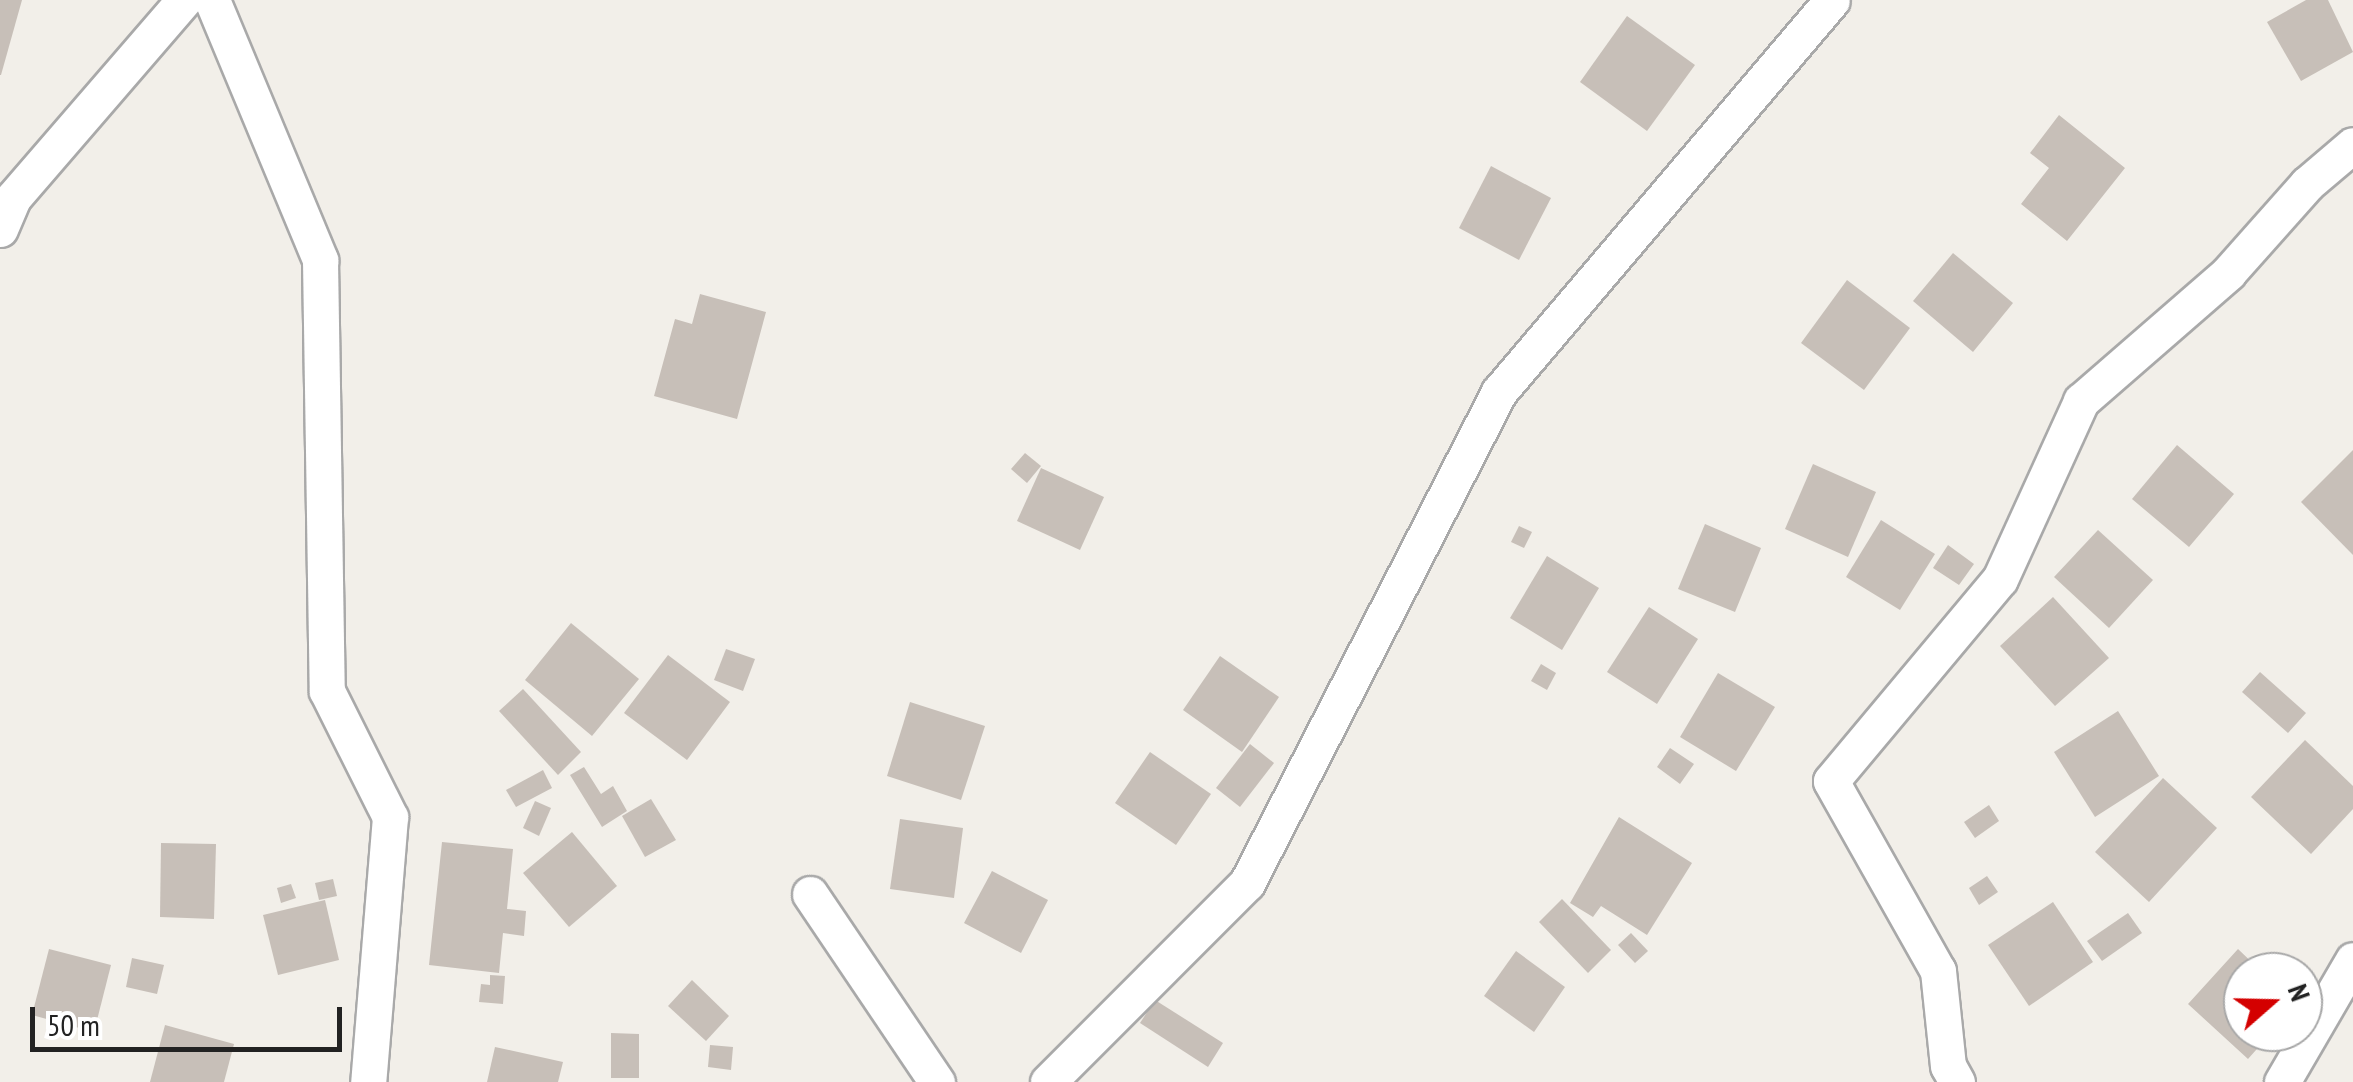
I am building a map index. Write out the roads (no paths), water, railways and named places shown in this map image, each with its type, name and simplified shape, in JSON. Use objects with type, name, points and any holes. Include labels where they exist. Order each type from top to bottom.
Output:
[{"type":"street","points":[[0,229],[13,198],[184,0]]},
{"type":"street","points":[[212,0],[320,260],[327,690],[390,817],[368,1082]]},
{"type":"street","points":[[1048,1082],[1248,883],[1499,392],[1832,0]]},
{"type":"street","points":[[1956,1082],[1948,1066],[1938,971],[1831,781],[2000,579],[2081,401],[2228,274],[2307,184],[2353,146]]},
{"type":"street","points":[[810,894],[937,1082]]},
{"type":"street","points":[[2282,1082],[2353,960]]}]
